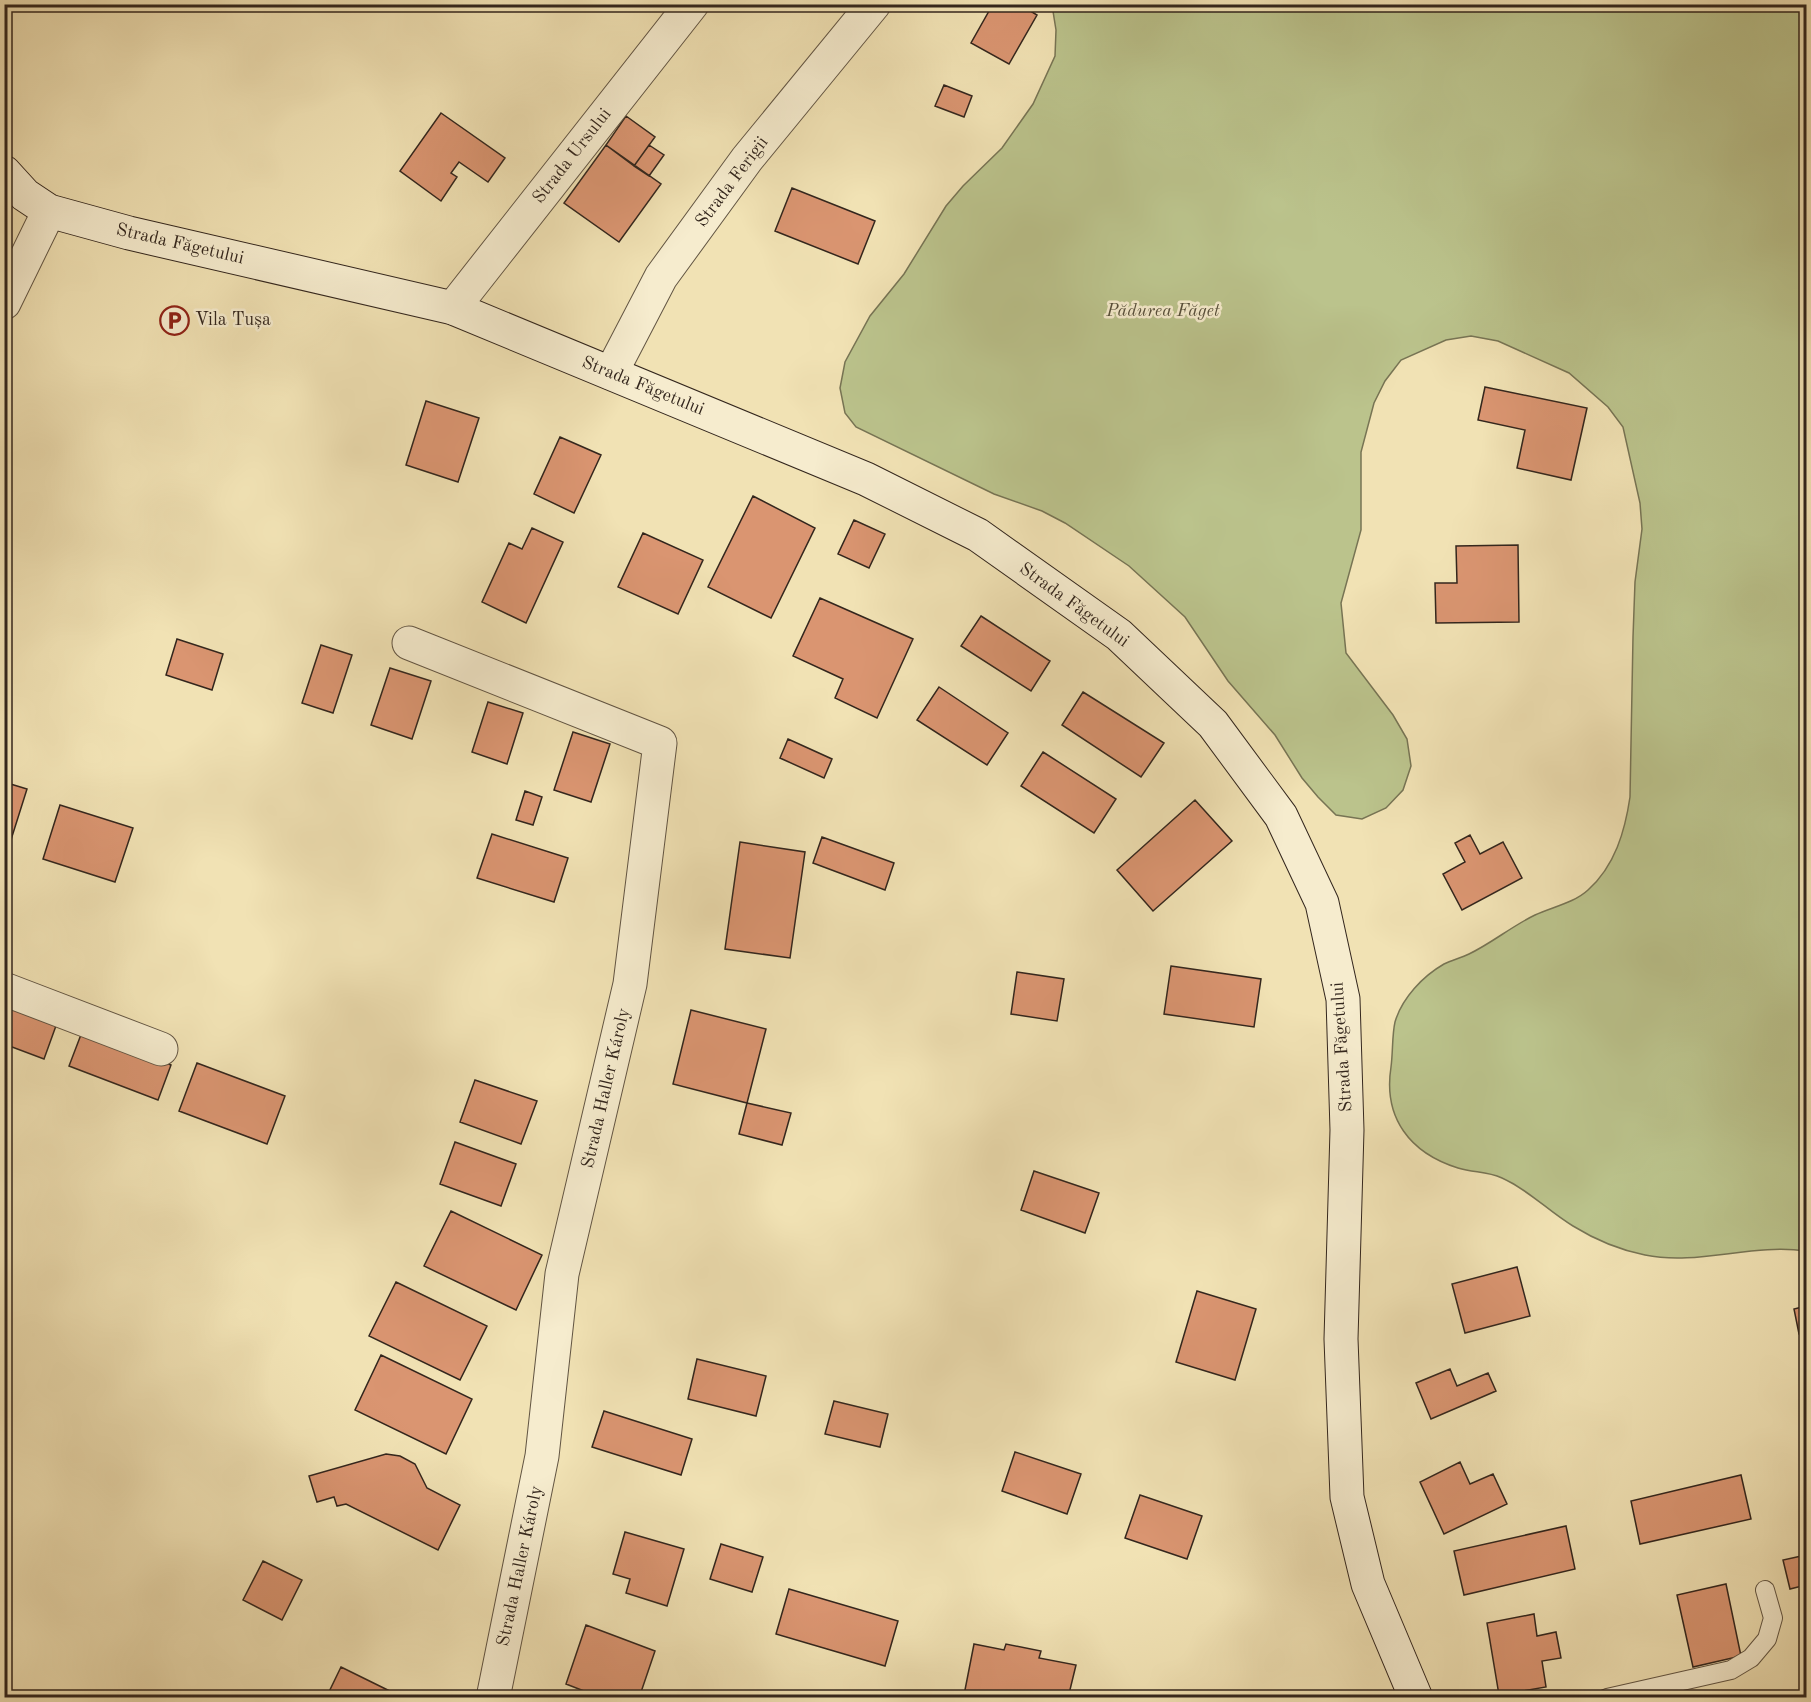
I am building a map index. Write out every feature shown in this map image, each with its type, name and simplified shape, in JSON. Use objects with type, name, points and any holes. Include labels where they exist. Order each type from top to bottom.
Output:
[{"type":"main road","name":"Strada Ursului","points":[[453,308],[692,4]]},
{"type":"main road","name":"Strada Ferigii","points":[[611,373],[661,277],[747,159],[874,4]]},
{"type":"main road","name":"Strada Făgetului","points":[[4,172],[25,195],[49,211],[129,233],[453,308],[866,479],[978,535],[1119,635],[1213,724],[1281,816],[1323,903],[1342,999],[1347,1130],[1341,1339],[1347,1497],[1368,1584],[1416,1698]]},
{"type":"main road","points":[[4,303],[49,211]]},
{"type":"main road","name":"Strada Haller Károly","points":[[409,643],[660,743],[630,984],[562,1274],[542,1456],[493,1698]]},
{"type":"main road","points":[[4,989],[161,1048]]},
{"type":"lane","points":[[1608,1698],[1731,1670],[1751,1658],[1767,1640],[1773,1618],[1765,1590]]},
{"type":"green space","name":"Pădurea Făget","points":[[1052,5],[1806,5],[1806,1251],[1786,1249],[1665,1258],[1617,1247],[1598,1240],[1573,1226],[1521,1188],[1502,1178],[1458,1168],[1426,1153],[1404,1131],[1391,1102],[1390,1085],[1395,1022],[1403,1004],[1414,989],[1444,964],[1477,950],[1518,924],[1570,902],[1588,890],[1612,859],[1622,835],[1630,797],[1635,582],[1642,529],[1640,503],[1623,427],[1608,407],[1569,373],[1498,341],[1471,336],[1446,340],[1401,360],[1385,381],[1374,403],[1361,452],[1361,530],[1341,603],[1346,653],[1393,715],[1407,739],[1411,766],[1403,790],[1386,808],[1362,819],[1336,815],[1318,797],[1302,778],[1275,735],[1228,681],[1185,617],[1129,566],[1065,523],[1042,511],[994,494],[856,427],[845,413],[840,388],[845,362],[870,316],[904,274],[946,206],[1002,148],[1033,104],[1055,56],[1056,30]]},
{"type":"building","points":[[993,4],[1019,4],[1037,15],[1009,64],[971,43]]},
{"type":"building","points":[[944,85],[972,96],[964,117],[935,106]]},
{"type":"building","points":[[441,113],[505,158],[488,182],[459,162],[451,173],[457,177],[441,201],[400,171]]},
{"type":"building","points":[[626,116],[655,137],[634,166],[606,145]]},
{"type":"building","points":[[606,145],[661,184],[619,242],[564,203]]},
{"type":"building","points":[[649,145],[664,155],[649,176],[634,166]]},
{"type":"building","points":[[792,188],[875,221],[858,264],[775,231]]},
{"type":"building","points":[[1485,387],[1587,408],[1571,480],[1517,468],[1525,430],[1478,420]]},
{"type":"building","points":[[426,401],[479,418],[458,482],[406,465]]},
{"type":"building","points":[[560,437],[601,455],[574,513],[534,494]]},
{"type":"building","points":[[753,496],[815,528],[771,618],[708,587]]},
{"type":"building","points":[[854,520],[885,534],[869,568],[838,554]]},
{"type":"building","points":[[532,528],[563,542],[526,623],[482,602],[509,543],[522,549]]},
{"type":"building","points":[[643,533],[703,560],[678,614],[618,587]]},
{"type":"building","points":[[1518,545],[1519,622],[1436,623],[1435,583],[1457,583],[1456,546]]},
{"type":"building","points":[[820,598],[913,639],[877,718],[835,698],[843,679],[793,656]]},
{"type":"building","points":[[981,616],[1050,661],[1031,691],[961,646]]},
{"type":"building","points":[[177,639],[223,654],[212,690],[166,675]]},
{"type":"building","points":[[321,645],[352,655],[333,713],[302,703]]},
{"type":"building","points":[[390,668],[431,681],[412,739],[371,725]]},
{"type":"building","points":[[939,687],[1008,733],[987,765],[917,720]]},
{"type":"building","points":[[1083,692],[1164,743],[1141,777],[1062,725]]},
{"type":"building","points":[[488,702],[523,713],[507,764],[472,752]]},
{"type":"building","points":[[573,732],[610,744],[591,802],[554,790]]},
{"type":"building","points":[[788,739],[832,759],[824,778],[780,758]]},
{"type":"building","points":[[1043,752],[1116,799],[1094,833],[1021,786]]},
{"type":"building","points":[[4,782],[27,789],[10,843],[4,842]]},
{"type":"building","points":[[525,791],[542,797],[533,825],[516,820]]},
{"type":"building","points":[[1195,800],[1232,841],[1153,911],[1117,870]]},
{"type":"building","points":[[60,805],[133,828],[115,882],[43,859]]},
{"type":"building","points":[[492,834],[568,858],[554,902],[477,878]]},
{"type":"building","points":[[1470,835],[1480,854],[1503,842],[1522,878],[1462,910],[1443,874],[1465,862],[1455,843]]},
{"type":"building","points":[[822,837],[894,863],[885,890],[813,863]]},
{"type":"building","points":[[740,842],[805,852],[790,958],[725,949]]},
{"type":"building","points":[[1171,966],[1261,979],[1254,1027],[1164,1014]]},
{"type":"building","points":[[1017,972],[1064,979],[1057,1021],[1011,1014]]},
{"type":"building","points":[[4,1005],[57,1023],[44,1059],[4,1044]]},
{"type":"building","points":[[691,1010],[766,1029],[747,1103],[673,1084]]},
{"type":"building","points":[[82,1032],[171,1065],[158,1100],[69,1066]]},
{"type":"building","points":[[197,1063],[285,1096],[267,1144],[179,1111]]},
{"type":"building","points":[[475,1080],[537,1101],[521,1144],[460,1122]]},
{"type":"building","points":[[747,1103],[791,1113],[782,1145],[739,1134]]},
{"type":"building","points":[[455,1142],[516,1164],[501,1206],[440,1184]]},
{"type":"building","points":[[1034,1171],[1099,1193],[1085,1233],[1021,1210]]},
{"type":"building","points":[[451,1211],[542,1255],[516,1310],[424,1266]]},
{"type":"building","points":[[1517,1267],[1530,1316],[1465,1333],[1452,1284]]},
{"type":"building","points":[[396,1282],[487,1326],[460,1380],[369,1336]]},
{"type":"building","points":[[1197,1291],[1256,1309],[1235,1380],[1176,1362]]},
{"type":"building","points":[[1806,1306],[1806,1333],[1799,1334],[1794,1309]]},
{"type":"building","points":[[381,1355],[472,1399],[446,1454],[355,1410]]},
{"type":"building","points":[[697,1359],[766,1376],[756,1416],[688,1399]]},
{"type":"building","points":[[1450,1369],[1457,1386],[1488,1373],[1496,1391],[1431,1419],[1416,1383]]},
{"type":"building","points":[[834,1401],[888,1414],[880,1447],[825,1434]]},
{"type":"building","points":[[604,1411],[692,1439],[681,1475],[592,1447]]},
{"type":"building","points":[[1015,1452],[1081,1474],[1067,1514],[1002,1491]]},
{"type":"building","points":[[386,1454],[400,1456],[415,1464],[427,1488],[460,1505],[438,1550],[346,1504],[337,1506],[334,1497],[317,1502],[309,1476]]},
{"type":"building","points":[[1460,1462],[1470,1484],[1493,1474],[1507,1504],[1444,1534],[1420,1482]]},
{"type":"building","points":[[1741,1475],[1751,1519],[1640,1544],[1631,1501]]},
{"type":"building","points":[[1140,1495],[1202,1516],[1187,1559],[1125,1538]]},
{"type":"building","points":[[1566,1526],[1575,1569],[1464,1595],[1454,1551]]},
{"type":"building","points":[[625,1532],[684,1549],[667,1606],[626,1593],[630,1579],[613,1574]]},
{"type":"building","points":[[721,1544],[763,1557],[752,1592],[710,1579]]},
{"type":"building","points":[[1806,1555],[1806,1585],[1790,1589],[1783,1560]]},
{"type":"building","points":[[263,1561],[302,1580],[282,1620],[243,1600]]},
{"type":"building","points":[[1726,1584],[1741,1656],[1693,1667],[1677,1595]]},
{"type":"building","points":[[789,1589],[898,1621],[885,1666],[776,1634]]},
{"type":"building","points":[[1534,1614],[1537,1636],[1556,1632],[1561,1658],[1542,1661],[1546,1687],[1499,1695],[1487,1623]]},
{"type":"building","points":[[586,1625],[655,1651],[639,1698],[602,1698],[566,1684]]},
{"type":"building","points":[[974,1644],[1004,1650],[1006,1644],[1041,1651],[1039,1658],[1076,1665],[1068,1698],[975,1698],[964,1695]]},
{"type":"building","points":[[341,1667],[404,1698],[326,1698]]},
{"type":"place","name":"Vila Tușa","points":[[174,320]]}]
